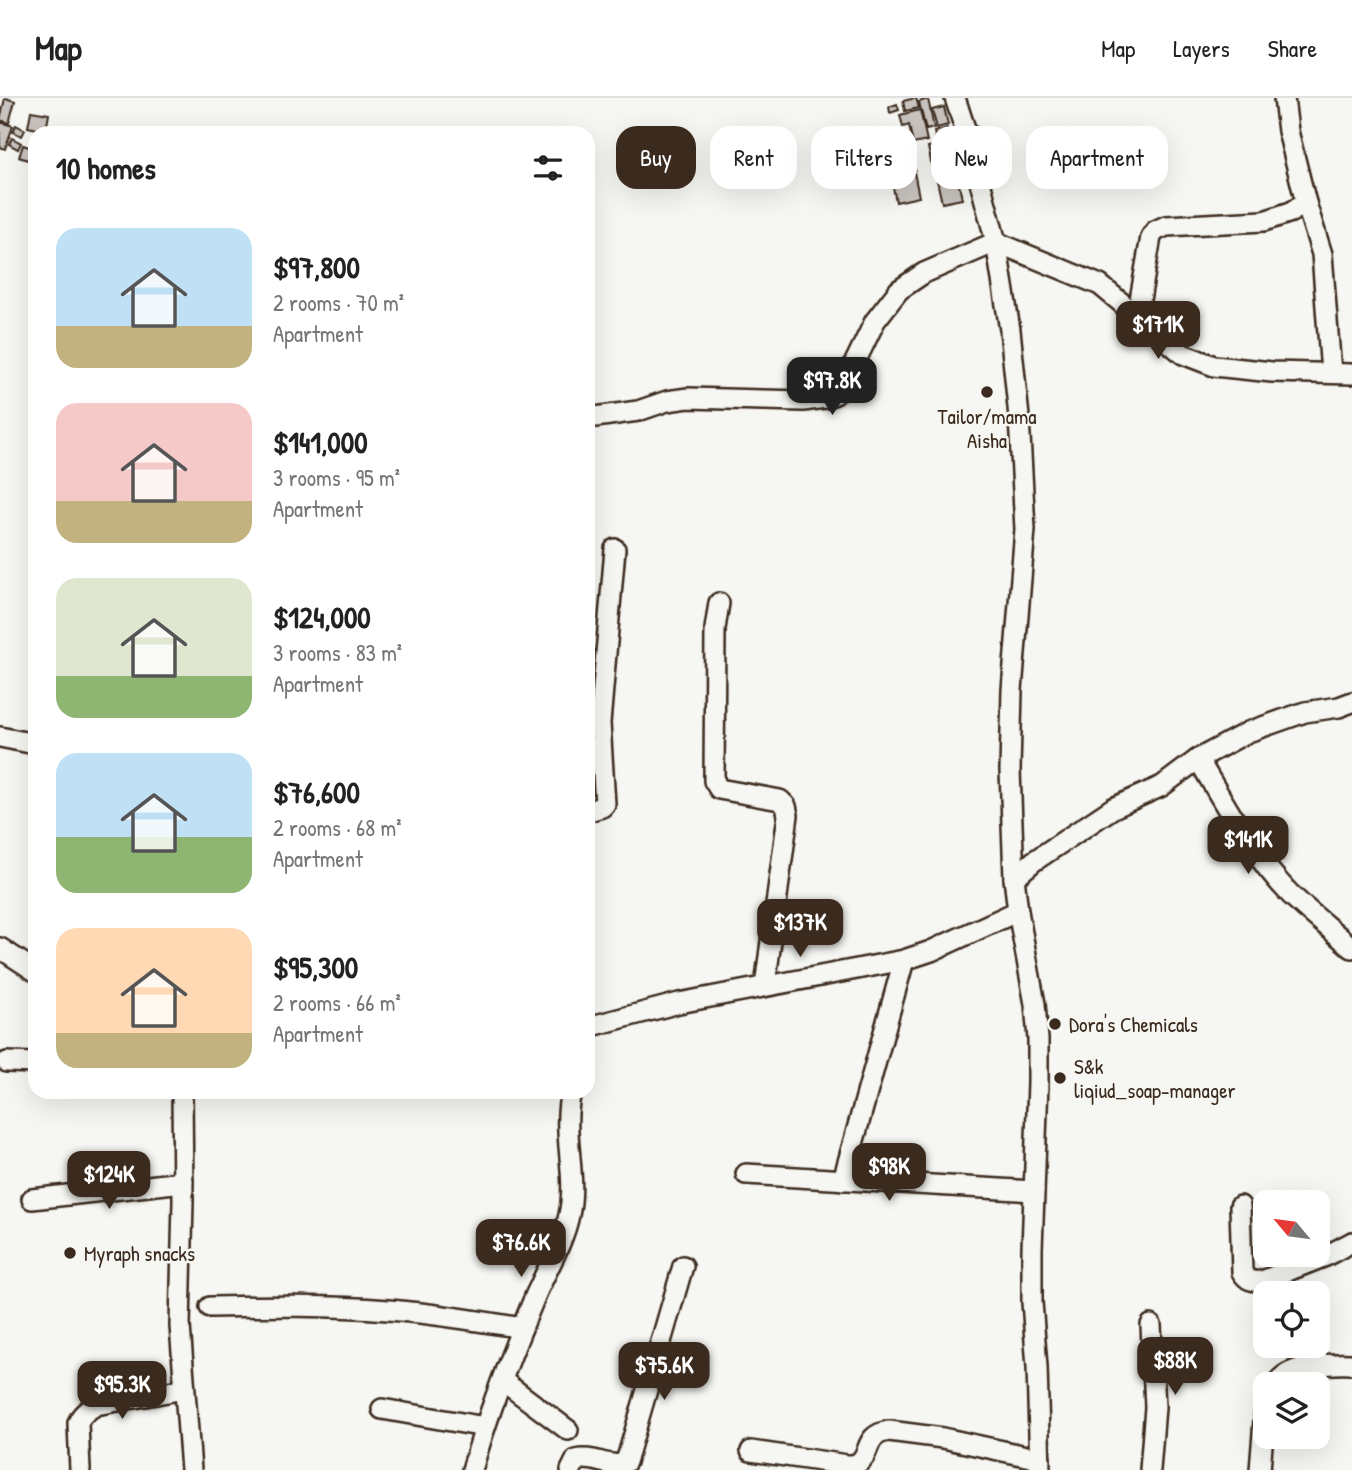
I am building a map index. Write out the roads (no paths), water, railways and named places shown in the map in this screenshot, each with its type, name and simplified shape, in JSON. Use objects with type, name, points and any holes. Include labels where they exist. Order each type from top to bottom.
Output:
[{"type":"street","points":[[751,1451],[856,1464],[860,1462],[873,1438],[880,1433],[889,1432],[943,1438],[1040,1465],[1032,1302],[1038,1039],[1035,1004],[1014,878],[1010,770],[1012,690],[1025,528],[1019,417],[1010,330],[996,242],[955,98]]},
{"type":"street","points":[[1284,98],[1288,131],[1322,254],[1331,373]]},
{"type":"street","points":[[1137,317],[1155,231],[1166,226],[1264,221],[1291,212],[1306,203]]},
{"type":"street","points":[[595,417],[638,411],[667,401],[688,398],[803,401],[835,394],[843,387],[875,321],[899,290],[924,273],[996,242],[1100,285],[1183,354],[1214,366],[1272,372],[1352,374]]},
{"type":"street","points":[[595,809],[605,804],[600,723],[615,550]]},
{"type":"street","points":[[719,603],[715,629],[714,781],[719,789],[780,800],[786,806],[788,815],[765,986]]},
{"type":"street","points":[[1014,878],[1034,861],[1113,808],[1162,786],[1198,759],[1248,732],[1305,712],[1339,707],[1352,702]]},
{"type":"street","points":[[0,737],[28,743]]},
{"type":"street","points":[[1198,759],[1244,838],[1265,864],[1290,893],[1352,948]]},
{"type":"street","points":[[595,1031],[679,1003],[904,960],[931,951],[1018,911]]},
{"type":"street","points":[[0,948],[28,966]]},
{"type":"street","points":[[843,1180],[904,960]]},
{"type":"street","points":[[7,1062],[28,1063]]},
{"type":"street","points":[[182,1099],[180,1326],[191,1470]]},
{"type":"street","points":[[472,1470],[522,1328],[560,1245],[569,1214],[572,1191],[567,1127],[569,1099]]},
{"type":"street","points":[[746,1174],[1034,1191]]},
{"type":"street","points":[[32,1199],[183,1182]]},
{"type":"street","points":[[1240,1206],[1242,1272],[1254,1282],[1326,1256],[1352,1242]]},
{"type":"street","points":[[572,1470],[576,1460],[583,1458],[613,1467],[619,1467],[626,1462],[683,1266]]},
{"type":"street","points":[[210,1307],[288,1305],[389,1310],[522,1328]]},
{"type":"street","points":[[1150,1470],[1155,1407],[1151,1325]]},
{"type":"street","points":[[1292,1372],[1352,1364]]},
{"type":"street","points":[[503,1381],[568,1430]]},
{"type":"street","points":[[80,1470],[80,1416],[96,1405],[184,1389]]},
{"type":"street","points":[[382,1409],[485,1427]]},
{"type":"street","points":[[1260,1470],[1262,1449]]},
{"type":"place","name":"Tailor/mama Aisha","points":[[987,392]]},
{"type":"place","name":"Dora's Chemicals","points":[[1055,1024]]},
{"type":"place","name":"S&k liqiud_soap-manager","points":[[1060,1078]]},
{"type":"place","name":"Myraph snacks","points":[[70,1253]]}]
